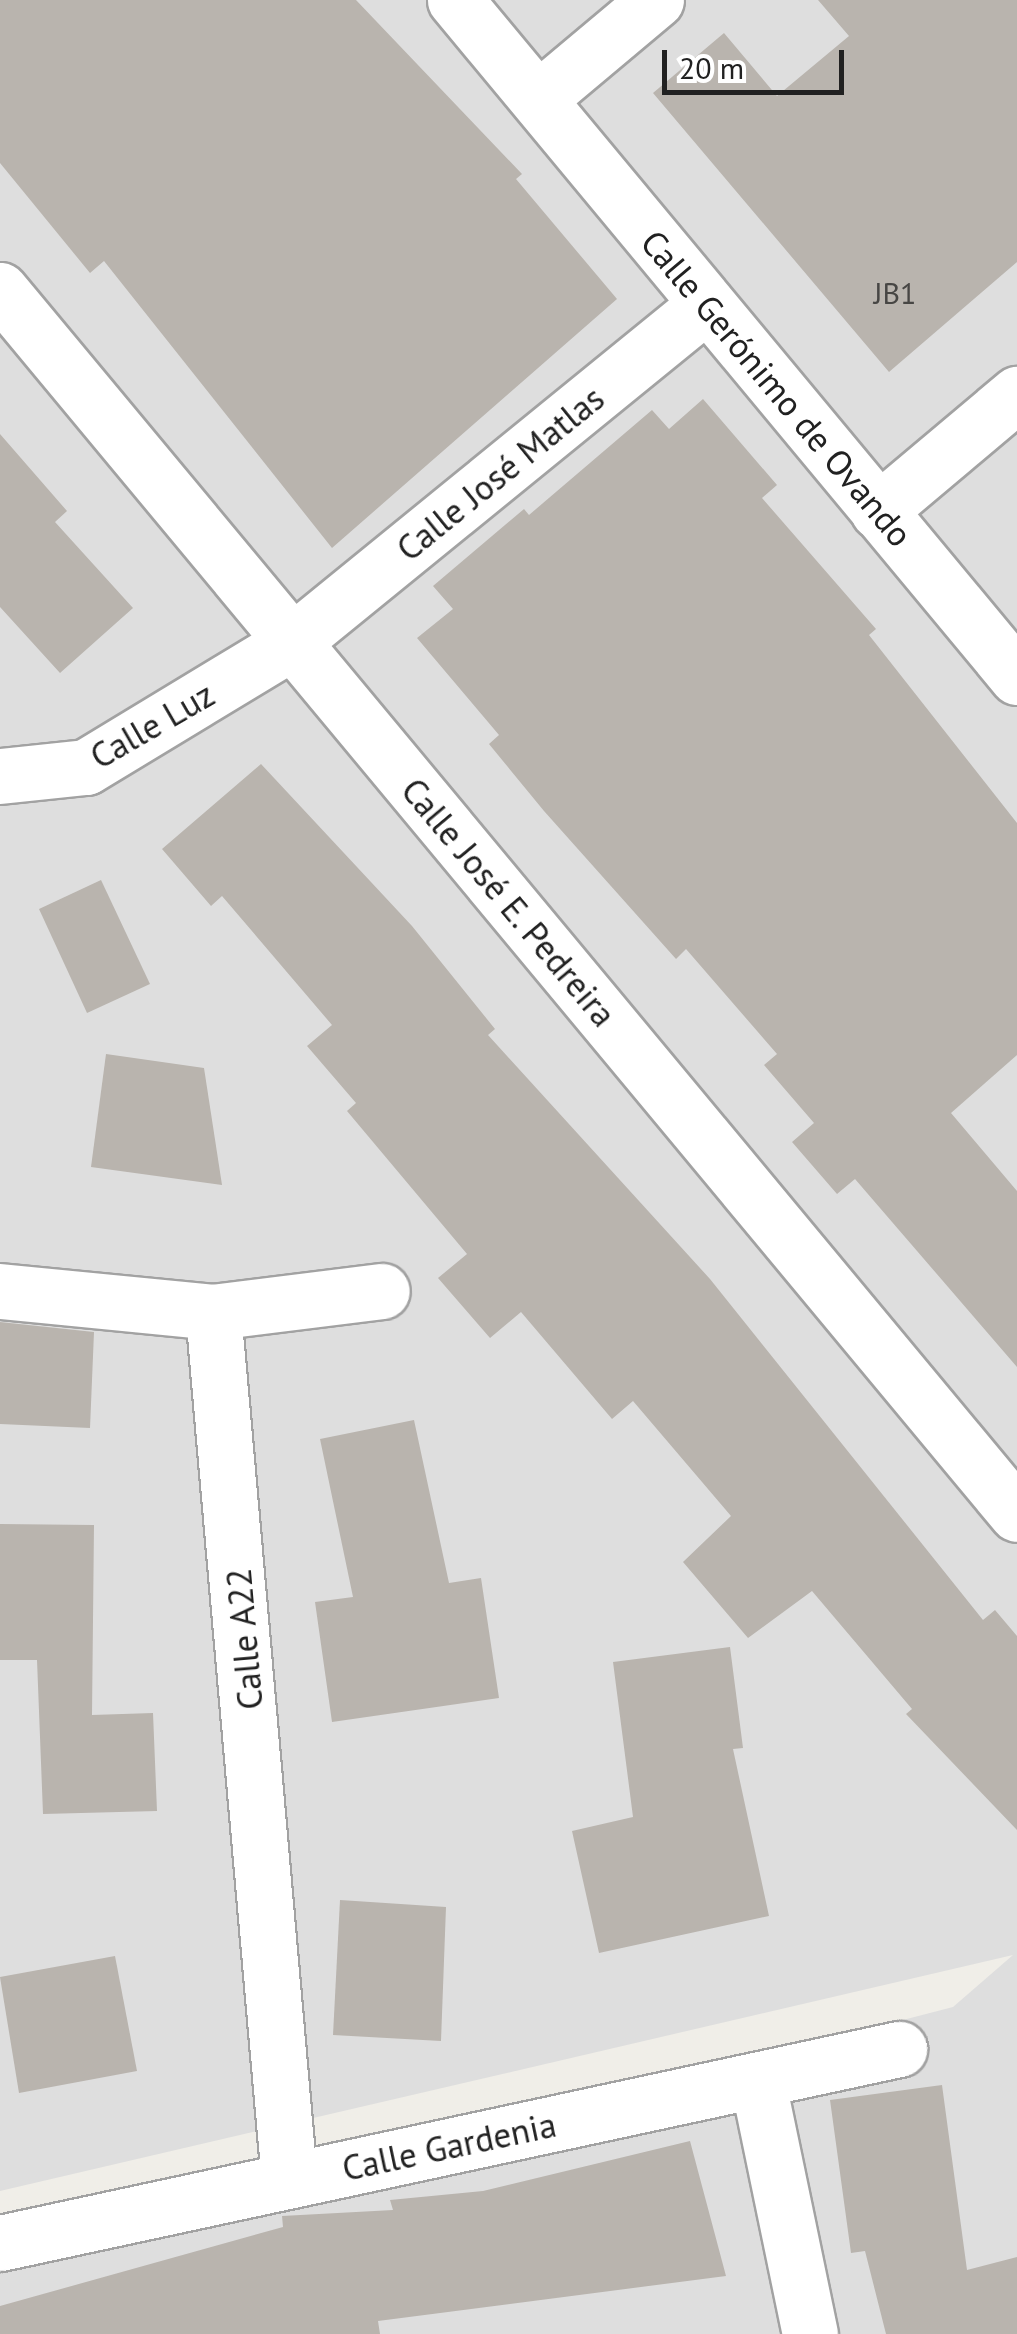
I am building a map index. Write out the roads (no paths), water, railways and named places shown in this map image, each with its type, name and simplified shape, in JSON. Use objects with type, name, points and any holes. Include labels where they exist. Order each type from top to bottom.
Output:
[{"type":"street","name":"Calle Gerónimo de Ovando","points":[[454,0],[1017,677]]},
{"type":"street","points":[[538,100],[656,0]]},
{"type":"street","name":"Calle José E. Pedreira","points":[[0,290],[1017,1514]]},
{"type":"street","name":"Calle José Matlas","points":[[292,642],[708,304]]},
{"type":"street","points":[[878,511],[1017,394]]},
{"type":"street","name":"Calle Luz","points":[[0,776],[86,767],[292,642]]},
{"type":"street","points":[[0,1291],[213,1312],[382,1291]]},
{"type":"street","name":"Calle A22","points":[[213,1312],[289,2179]]},
{"type":"street","name":"Calle Gardenia","points":[[0,2243],[758,2083],[899,2049]]},
{"type":"street","points":[[758,2083],[810,2334]]}]
